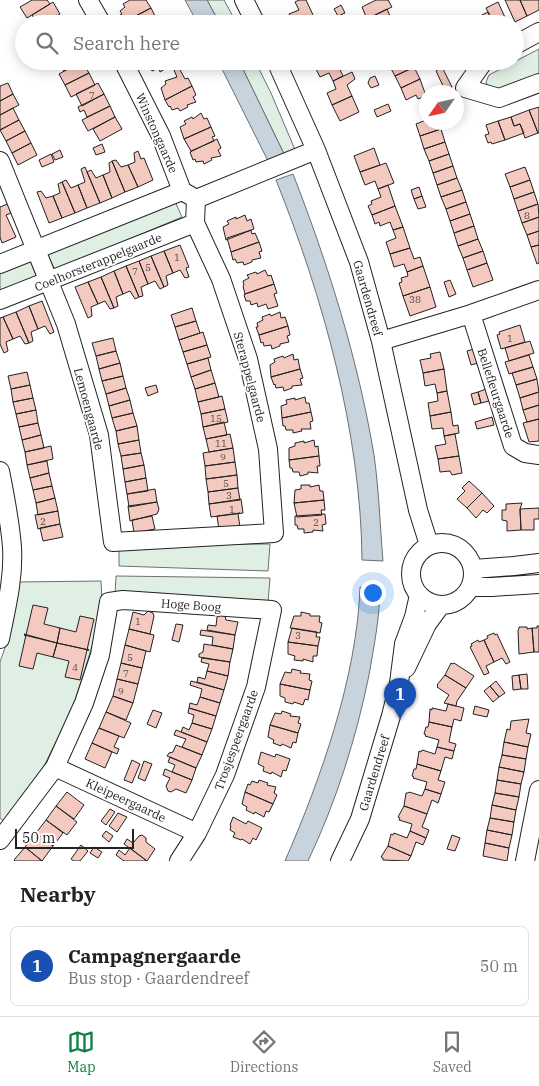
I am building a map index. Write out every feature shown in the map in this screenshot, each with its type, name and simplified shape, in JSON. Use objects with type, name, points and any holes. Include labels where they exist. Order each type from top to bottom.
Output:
[{"type":"street","points":[[88,0],[97,15]]},
{"type":"street","points":[[244,0],[252,15]]},
{"type":"street","points":[[524,40],[539,32]]},
{"type":"street","name":"Winstongaarde","points":[[128,70],[189,195]]},
{"type":"street","name":"Gaardendreef","points":[[280,70],[316,150],[359,262],[381,342],[418,510],[429,545]]},
{"type":"street","points":[[478,70],[465,88],[499,98],[539,83]]},
{"type":"street","points":[[0,264],[36,249],[316,150]]},
{"type":"street","name":"Lemoengaarde","points":[[0,161],[66,324],[99,435],[113,542]]},
{"type":"street","name":"Sterappelgaarde","points":[[113,542],[274,533],[268,449],[248,359],[221,279],[195,223],[189,195]]},
{"type":"street","name":"Coelhorsterappelgaarde","points":[[0,300],[195,223]]},
{"type":"street","points":[[381,342],[471,314],[539,290]]},
{"type":"street","name":"Bellefleurgaarde","points":[[471,314],[513,446],[525,452],[539,455]]},
{"type":"street","points":[[0,471],[7,504],[12,571],[0,639]]},
{"type":"street","points":[[442,542],[459,548],[470,560],[473,569],[470,587],[464,596],[459,600],[441,605],[428,602],[419,595],[412,583],[412,566],[417,554],[429,545],[442,542]]},
{"type":"street","points":[[473,569],[539,563]]},
{"type":"street","points":[[470,587],[539,584]]},
{"type":"street","name":"Gaardendreef","points":[[340,861],[360,819],[391,716],[399,682],[404,644],[414,617],[419,595]]},
{"type":"street","name":"Hoge Boog","points":[[55,767],[84,703],[100,655],[110,602],[123,600],[272,610]]},
{"type":"street","name":"Gaardendreef","points":[[399,682],[426,624],[441,605]]},
{"type":"street","name":"Trosjespeergaarde","points":[[179,861],[197,833],[225,775],[256,687],[272,610]]},
{"type":"street","points":[[3,832],[55,767]]},
{"type":"street","name":"Kleipeergaarde","points":[[55,767],[197,833]]},
{"type":"street","points":[[525,861],[539,790]]},
{"type":"green space","points":[[207,0],[224,0],[232,15],[215,15]]},
{"type":"green space","points":[[539,49],[539,78],[506,90],[488,87],[486,82],[489,75],[499,70],[524,70],[524,57]]},
{"type":"green space","points":[[243,70],[260,70],[271,93],[296,152],[286,158]]},
{"type":"green space","points":[[174,199],[182,217],[55,270],[47,253]]},
{"type":"green space","points":[[30,260],[37,278],[0,293],[0,272]]},
{"type":"green space","points":[[270,544],[268,571],[119,566],[119,545]]},
{"type":"green space","points":[[116,576],[270,578],[268,602],[115,595]]},
{"type":"green space","points":[[101,581],[102,600],[94,640],[73,707],[44,766],[5,822],[0,818],[0,662],[7,642],[17,582]]},
{"type":"shaded area","points":[[185,0],[207,0],[215,15],[193,15]]},
{"type":"shaded area","points":[[222,70],[243,70],[286,158],[270,165]]},
{"type":"shaded area","points":[[293,174],[330,277],[360,383],[374,455],[383,561],[362,560],[355,464],[336,366],[324,318],[309,271],[276,180]]},
{"type":"shaded area","points":[[360,587],[380,587],[375,642],[358,723],[328,816],[308,861],[285,861],[324,762],[335,727],[352,656]]},
{"type":"building","points":[[32,0],[47,0],[50,4],[32,15],[25,15],[20,7]]},
{"type":"building","points":[[130,0],[146,0],[151,8],[138,15],[120,15],[122,14],[120,11],[125,7],[123,4]]},
{"type":"building","points":[[306,0],[313,15],[290,15],[299,10],[295,2]]},
{"type":"building","points":[[376,0],[388,0],[392,7],[375,15],[365,15],[362,7]]},
{"type":"building","points":[[505,0],[520,0],[527,16],[524,18],[524,15],[512,15]]},
{"type":"building","points":[[520,0],[539,0],[539,10],[527,16]]},
{"type":"building","points":[[53,2],[60,14],[58,15],[32,15]]},
{"type":"building","points":[[498,2],[504,15],[490,15],[486,8]]},
{"type":"building","points":[[341,5],[345,13],[337,15],[334,9]]},
{"type":"building","points":[[151,8],[154,15],[138,15]]},
{"type":"building","points":[[387,9],[390,15],[375,15]]},
{"type":"building","points":[[66,70],[87,70],[89,73],[65,85],[59,74]]},
{"type":"building","points":[[174,70],[180,70],[185,79],[188,78],[192,86],[165,100],[161,88],[166,84],[165,81],[177,77]]},
{"type":"building","points":[[316,70],[340,70],[343,76],[333,81],[329,73],[320,77]]},
{"type":"building","points":[[392,70],[408,70],[395,76]]},
{"type":"building","points":[[408,70],[416,70],[420,79],[401,88],[395,76]]},
{"type":"building","points":[[438,70],[444,70],[451,85],[443,85],[436,71]]},
{"type":"building","points":[[352,72],[355,79],[347,85],[352,96],[332,105],[327,93],[336,89],[333,81]]},
{"type":"building","points":[[89,73],[95,85],[71,97],[65,85]]},
{"type":"building","points":[[375,76],[379,85],[371,88],[368,83],[370,78]]},
{"type":"building","points":[[420,79],[422,85],[419,85],[418,99],[416,95],[406,100],[401,88]]},
{"type":"building","points":[[8,83],[13,94],[0,101],[0,86]]},
{"type":"building","points":[[98,83],[104,94],[82,106],[76,94]]},
{"type":"building","points":[[192,86],[196,95],[193,97],[196,102],[187,105],[188,107],[180,111],[178,108],[172,110],[165,100]]},
{"type":"building","points":[[13,94],[19,105],[0,115],[0,101]]},
{"type":"building","points":[[104,94],[110,106],[87,117],[84,110],[80,112],[78,107]]},
{"type":"building","points":[[352,96],[359,112],[340,121],[332,105]]},
{"type":"building","points":[[388,104],[391,111],[377,117],[374,110]]},
{"type":"building","points":[[110,106],[115,117],[88,131],[82,120]]},
{"type":"building","points":[[539,107],[539,133],[538,133],[529,110]]},
{"type":"building","points":[[13,108],[19,120],[0,130],[0,115]]},
{"type":"building","points":[[529,110],[538,133],[525,138],[520,124],[514,126],[511,117]]},
{"type":"building","points":[[201,113],[204,119],[207,118],[211,127],[184,139],[180,127],[186,124],[184,121],[192,117],[193,119]]},
{"type":"building","points":[[115,117],[122,129],[100,141],[93,129]]},
{"type":"building","points":[[511,117],[514,126],[520,124],[524,133],[505,140],[498,121]]},
{"type":"building","points":[[19,120],[25,131],[6,141],[0,130]]},
{"type":"building","points":[[498,121],[505,140],[492,144],[491,142],[488,143],[485,135],[489,134],[486,125]]},
{"type":"building","points":[[419,123],[419,130],[438,130],[420,136],[416,124]]},
{"type":"building","points":[[211,127],[215,136],[212,137],[214,141],[191,151],[184,139]]},
{"type":"building","points":[[441,130],[445,142],[424,149],[420,136]]},
{"type":"building","points":[[25,131],[31,143],[12,153],[6,141]]},
{"type":"building","points":[[217,139],[221,148],[218,150],[221,156],[211,158],[212,160],[204,164],[203,161],[196,162],[195,159],[193,160],[190,152]]},
{"type":"building","points":[[445,142],[449,154],[429,161],[424,149]]},
{"type":"building","points":[[31,143],[37,155],[18,165],[12,153]]},
{"type":"building","points":[[102,144],[105,152],[96,155],[93,148]]},
{"type":"building","points":[[374,148],[380,165],[360,172],[354,156]]},
{"type":"building","points":[[60,150],[63,157],[55,160],[52,154]]},
{"type":"building","points":[[138,151],[141,159],[144,158],[153,180],[138,187],[128,165],[135,162],[134,153]]},
{"type":"building","points":[[51,154],[54,162],[42,167],[39,160]]},
{"type":"building","points":[[449,154],[453,166],[433,173],[429,161]]},
{"type":"building","points":[[116,160],[121,167],[128,165],[138,187],[125,192],[112,161]]},
{"type":"building","points":[[112,161],[125,192],[112,198],[103,175],[110,172],[109,163]]},
{"type":"building","points":[[386,163],[394,183],[378,189],[375,181],[365,185],[360,172]]},
{"type":"building","points":[[453,166],[457,178],[437,185],[433,173]]},
{"type":"building","points":[[85,167],[100,203],[87,208],[78,185],[85,182],[81,169]]},
{"type":"building","points":[[525,167],[530,180],[510,187],[505,174]]},
{"type":"building","points":[[91,170],[96,178],[103,175],[112,198],[100,203],[87,172]]},
{"type":"building","points":[[457,178],[462,190],[441,197],[437,185]]},
{"type":"building","points":[[66,180],[71,188],[78,185],[87,208],[75,213],[62,182]]},
{"type":"building","points":[[530,180],[534,192],[514,199],[510,187]]},
{"type":"building","points":[[62,182],[75,213],[62,218],[53,196],[60,193],[58,184]]},
{"type":"building","points":[[388,185],[395,206],[372,215],[368,206],[372,204],[371,201],[381,197],[378,189]]},
{"type":"building","points":[[419,187],[422,196],[414,199],[411,190]]},
{"type":"building","points":[[462,190],[466,202],[446,209],[441,197]]},
{"type":"building","points":[[41,191],[46,198],[53,196],[62,218],[49,223],[37,192]]},
{"type":"building","points":[[534,192],[538,204],[518,211],[514,199]]},
{"type":"building","points":[[422,196],[426,207],[418,209],[414,199]]},
{"type":"building","points":[[466,202],[470,214],[450,221],[446,209]]},
{"type":"building","points":[[10,203],[14,212],[6,215],[16,237],[2,243],[0,237],[0,207]]},
{"type":"building","points":[[538,204],[539,217],[522,223],[518,211]]},
{"type":"building","points":[[395,206],[403,227],[393,230],[390,222],[380,226],[379,222],[375,224],[372,215]]},
{"type":"building","points":[[470,214],[474,226],[454,233],[450,221]]},
{"type":"building","points":[[245,215],[247,221],[251,219],[254,229],[226,240],[223,227],[229,224],[227,221]]},
{"type":"building","points":[[539,217],[539,231],[527,235],[522,223]]},
{"type":"building","points":[[474,226],[478,239],[458,246],[454,233]]},
{"type":"building","points":[[403,227],[410,248],[390,254],[386,242],[396,238],[393,230]]},
{"type":"building","points":[[251,230],[252,234],[255,233],[259,242],[231,252],[227,238]]},
{"type":"building","points":[[539,231],[539,245],[531,247],[527,235]]},
{"type":"building","points":[[478,239],[483,251],[463,258],[458,246]]},
{"type":"building","points":[[259,242],[262,251],[259,252],[261,258],[252,260],[252,262],[244,265],[243,262],[237,263],[235,259],[233,260],[231,252]]},
{"type":"building","points":[[180,245],[189,267],[186,268],[189,277],[185,278],[180,270],[173,273],[164,251]]},
{"type":"building","points":[[539,245],[539,263],[537,264],[531,247]]},
{"type":"building","points":[[410,248],[414,259],[420,257],[423,266],[407,272],[404,264],[394,267],[390,254]]},
{"type":"building","points":[[164,251],[173,273],[166,276],[168,285],[164,287],[151,256]]},
{"type":"building","points":[[483,251],[487,263],[467,270],[463,258]]},
{"type":"building","points":[[151,256],[164,287],[160,289],[155,281],[148,284],[139,261]]},
{"type":"building","points":[[139,261],[148,284],[141,287],[143,296],[139,297],[126,266]]},
{"type":"building","points":[[487,263],[493,280],[473,287],[467,270]]},
{"type":"building","points":[[126,266],[139,297],[135,299],[130,291],[123,294],[114,271]]},
{"type":"building","points":[[423,266],[430,287],[403,296],[399,283],[402,282],[401,278],[408,276],[407,272]]},
{"type":"building","points":[[265,270],[268,276],[271,275],[274,284],[245,294],[243,281],[249,278],[247,275],[256,272],[257,274]]},
{"type":"building","points":[[114,271],[123,294],[116,297],[118,306],[114,308],[101,277]]},
{"type":"building","points":[[101,277],[114,308],[110,309],[105,301],[98,304],[88,282]]},
{"type":"building","points":[[450,280],[456,294],[449,297],[444,282]]},
{"type":"building","points":[[88,282],[98,304],[91,307],[92,316],[88,318],[75,287]]},
{"type":"building","points":[[274,284],[277,293],[274,294],[278,306],[268,309],[266,304],[258,307],[257,303],[251,305],[250,301],[246,301],[245,294]]},
{"type":"building","points":[[430,287],[436,307],[410,316],[403,296]]},
{"type":"building","points":[[42,301],[54,332],[50,334],[45,326],[38,329],[29,306]]},
{"type":"building","points":[[29,306],[38,329],[31,332],[33,341],[29,343],[16,312]]},
{"type":"building","points":[[192,308],[196,321],[175,327],[171,315]]},
{"type":"building","points":[[16,312],[29,343],[25,344],[20,336],[13,339],[3,317]]},
{"type":"building","points":[[280,312],[281,318],[285,317],[288,326],[259,335],[256,327],[258,327],[257,323],[263,320],[262,317]]},
{"type":"building","points":[[3,317],[13,339],[6,342],[8,351],[4,353],[0,344],[0,318]]},
{"type":"building","points":[[196,321],[200,333],[179,340],[175,327]]},
{"type":"building","points":[[520,325],[525,342],[501,349],[497,335],[500,334],[499,332]]},
{"type":"building","points":[[288,326],[290,335],[287,336],[289,342],[280,344],[280,346],[272,349],[271,345],[264,346],[263,342],[261,343],[259,335]]},
{"type":"building","points":[[203,332],[207,345],[183,352],[179,340]]},
{"type":"building","points":[[113,338],[116,351],[96,356],[92,343]]},
{"type":"building","points":[[530,341],[534,353],[509,361],[505,348]]},
{"type":"building","points":[[207,345],[211,357],[187,364],[183,352]]},
{"type":"building","points":[[474,349],[478,363],[471,365],[467,351]]},
{"type":"building","points":[[116,351],[120,363],[99,369],[96,356]]},
{"type":"building","points":[[440,352],[444,369],[423,373],[420,360],[431,358],[430,354]]},
{"type":"building","points":[[293,354],[294,360],[298,359],[300,369],[271,377],[270,365],[275,362],[274,359],[283,356],[284,358]]},
{"type":"building","points":[[529,355],[533,367],[509,374],[505,362]]},
{"type":"building","points":[[208,358],[211,370],[191,377],[187,364]]},
{"type":"building","points":[[120,363],[123,376],[102,381],[99,369]]},
{"type":"building","points":[[533,367],[537,379],[516,385],[512,373]]},
{"type":"building","points":[[300,369],[303,378],[300,379],[302,385],[292,386],[292,388],[284,391],[283,387],[276,388],[271,377]]},
{"type":"building","points":[[444,369],[447,391],[437,393],[435,384],[425,386],[423,373]]},
{"type":"building","points":[[211,370],[215,383],[195,389],[191,377]]},
{"type":"building","points":[[27,372],[30,385],[11,389],[8,376]]},
{"type":"building","points":[[123,376],[126,388],[106,394],[102,381]]},
{"type":"building","points":[[537,379],[539,392],[520,398],[516,385]]},
{"type":"building","points":[[215,383],[219,397],[198,402],[195,389]]},
{"type":"building","points":[[30,385],[33,398],[13,402],[11,389]]},
{"type":"building","points":[[156,385],[158,392],[148,396],[145,388]]},
{"type":"building","points":[[126,388],[130,400],[109,406],[106,394]]},
{"type":"building","points":[[486,389],[489,401],[481,403],[478,392]]},
{"type":"building","points":[[447,391],[451,412],[430,416],[428,403],[438,401],[437,393]]},
{"type":"building","points":[[478,392],[481,403],[474,405],[471,394]]},
{"type":"building","points":[[539,392],[539,405],[523,410],[520,398]]},
{"type":"building","points":[[222,396],[225,409],[201,414],[198,402]]},
{"type":"building","points":[[305,397],[311,412],[282,418],[281,406],[287,404],[286,400]]},
{"type":"building","points":[[33,398],[36,410],[16,414],[13,402]]},
{"type":"building","points":[[130,400],[133,413],[112,418],[109,406]]},
{"type":"building","points":[[539,405],[539,419],[527,422],[523,410]]},
{"type":"building","points":[[225,409],[228,422],[203,427],[201,414]]},
{"type":"building","points":[[36,410],[38,423],[19,427],[16,414]]},
{"type":"building","points":[[311,412],[313,421],[310,422],[311,429],[301,429],[302,431],[293,433],[293,430],[286,430],[285,426],[283,426],[282,418]]},
{"type":"building","points":[[451,412],[453,426],[458,425],[459,433],[444,436],[443,428],[432,429],[430,416]]},
{"type":"building","points":[[133,413],[137,426],[116,431],[112,418]]},
{"type":"building","points":[[492,417],[494,425],[477,429],[475,422]]},
{"type":"building","points":[[539,419],[539,441],[529,442],[523,423]]},
{"type":"building","points":[[224,422],[227,435],[206,439],[203,427]]},
{"type":"building","points":[[38,423],[41,435],[22,440],[19,427]]},
{"type":"building","points":[[137,426],[139,440],[118,444],[116,431]]},
{"type":"building","points":[[230,434],[233,448],[209,452],[206,439]]},
{"type":"building","points":[[455,434],[459,456],[438,459],[435,446],[446,444],[444,436]]},
{"type":"building","points":[[41,435],[44,448],[25,452],[22,440]]},
{"type":"building","points":[[139,440],[141,453],[121,456],[118,444]]},
{"type":"building","points":[[314,440],[315,447],[318,446],[319,456],[289,460],[289,448],[295,446],[295,443]]},
{"type":"building","points":[[51,446],[53,459],[27,465],[25,452]]},
{"type":"building","points":[[233,448],[235,462],[205,466],[203,453]]},
{"type":"building","points":[[141,453],[144,465],[123,469],[121,456]]},
{"type":"building","points":[[319,456],[320,466],[317,466],[318,473],[308,472],[308,474],[300,476],[299,472],[293,472],[292,468],[290,468],[289,460]]},
{"type":"building","points":[[459,456],[462,473],[452,475],[450,471],[440,472],[438,459]]},
{"type":"building","points":[[47,461],[49,473],[30,478],[27,465]]},
{"type":"building","points":[[235,462],[237,475],[206,479],[205,466]]},
{"type":"building","points":[[144,465],[146,478],[125,482],[123,469]]},
{"type":"building","points":[[49,473],[52,486],[33,490],[30,478]]},
{"type":"building","points":[[237,475],[238,488],[208,492],[206,479]]},
{"type":"building","points":[[146,478],[148,491],[127,494],[125,482]]},
{"type":"building","points":[[469,481],[482,493],[467,508],[457,499],[465,491],[462,488]]},
{"type":"building","points":[[301,485],[310,485],[310,487],[319,485],[320,491],[323,491],[324,500],[294,503],[295,490],[301,489]]},
{"type":"building","points":[[52,486],[55,498],[36,503],[33,490]]},
{"type":"building","points":[[238,488],[240,500],[209,504],[208,492]]},
{"type":"building","points":[[155,489],[157,502],[129,507],[127,494]]},
{"type":"building","points":[[482,493],[494,506],[487,513],[483,510],[476,518],[467,508]]},
{"type":"building","points":[[55,498],[58,511],[38,515],[36,503]]},
{"type":"building","points":[[241,499],[243,513],[211,517],[209,504]]},
{"type":"building","points":[[324,500],[325,510],[321,510],[322,515],[297,517],[294,503]]},
{"type":"building","points":[[157,502],[159,509],[157,514],[130,521],[128,506]]},
{"type":"building","points":[[522,503],[520,509],[521,530],[507,531],[507,521],[502,520],[502,510],[506,510],[506,504]]},
{"type":"building","points":[[539,508],[539,519],[534,519],[534,530],[521,530],[520,509]]},
{"type":"building","points":[[58,511],[60,524],[38,529],[35,515]]},
{"type":"building","points":[[240,513],[238,514],[240,527],[219,530],[217,516]]},
{"type":"building","points":[[325,514],[326,524],[322,525],[323,531],[313,530],[313,532],[304,533],[304,529],[298,529],[297,525],[295,525],[295,516]]},
{"type":"building","points":[[152,516],[155,529],[134,533],[132,520]]},
{"type":"building","points":[[60,524],[63,537],[43,541],[40,528]]},
{"type":"building","points":[[33,605],[48,608],[44,624],[60,628],[57,643],[26,635]]},
{"type":"building","points":[[148,611],[153,613],[154,616],[150,634],[129,629],[133,612],[144,615]]},
{"type":"building","points":[[301,612],[310,614],[310,616],[320,616],[319,622],[322,623],[320,633],[290,628],[294,616],[301,616]]},
{"type":"building","points":[[223,614],[226,620],[238,622],[235,635],[207,630],[208,625],[216,626],[217,617]]},
{"type":"building","points":[[80,616],[94,619],[87,650],[57,643],[60,628],[76,632]]},
{"type":"building","points":[[176,624],[183,625],[179,642],[172,640]]},
{"type":"building","points":[[539,626],[539,652],[534,652],[532,628],[537,628]]},
{"type":"building","points":[[519,627],[532,628],[534,652],[519,654]]},
{"type":"building","points":[[292,628],[317,632],[316,637],[320,637],[318,646],[288,642]]},
{"type":"building","points":[[129,629],[154,635],[150,652],[125,645]]},
{"type":"building","points":[[201,630],[235,635],[233,649],[212,645],[213,637],[200,635]]},
{"type":"building","points":[[494,633],[495,635],[497,634],[510,662],[506,664],[502,658],[494,662],[484,640],[488,638],[487,636]]},
{"type":"building","points":[[26,635],[57,643],[53,657],[37,653],[33,669],[19,666]]},
{"type":"building","points":[[478,640],[479,642],[484,640],[494,662],[486,666],[489,673],[484,675],[470,647],[472,646],[471,644]]},
{"type":"building","points":[[288,642],[318,646],[317,656],[313,656],[313,662],[303,659],[303,661],[294,660],[295,656],[288,654]]},
{"type":"building","points":[[57,643],[89,650],[87,650],[80,680],[65,677],[69,661],[53,657]]},
{"type":"building","points":[[204,644],[233,649],[230,662],[199,657],[199,654],[203,652]]},
{"type":"building","points":[[125,645],[146,651],[142,668],[121,663]]},
{"type":"building","points":[[202,658],[230,662],[228,676],[207,671],[209,664],[201,662]]},
{"type":"building","points":[[121,663],[142,668],[138,684],[117,679]]},
{"type":"building","points":[[451,663],[474,676],[466,688],[445,675]]},
{"type":"building","points":[[292,669],[301,671],[300,673],[310,674],[309,680],[312,681],[310,690],[280,684],[285,672],[291,673]]},
{"type":"building","points":[[207,671],[228,676],[224,690],[197,682],[198,677],[205,679]]},
{"type":"building","points":[[527,674],[528,689],[521,689],[519,675]]},
{"type":"building","points":[[445,675],[466,688],[457,701],[456,706],[444,703],[449,695],[437,687]]},
{"type":"building","points":[[519,675],[521,689],[513,690],[512,676]]},
{"type":"building","points":[[117,679],[138,684],[133,703],[113,696]]},
{"type":"building","points":[[191,681],[224,690],[220,703],[200,697],[202,689],[190,685]]},
{"type":"building","points":[[496,681],[505,693],[499,697],[490,686]]},
{"type":"building","points":[[280,684],[310,690],[308,700],[305,699],[303,705],[285,702],[285,698],[280,696]]},
{"type":"building","points":[[490,686],[499,697],[493,702],[484,691]]},
{"type":"building","points":[[113,696],[133,703],[126,720],[106,712]]},
{"type":"building","points":[[200,697],[220,703],[216,716],[189,708],[190,703],[197,705]]},
{"type":"building","points":[[448,704],[464,708],[461,721],[454,719],[452,727],[429,722],[430,709],[446,711]]},
{"type":"building","points":[[475,706],[489,710],[487,717],[473,714]]},
{"type":"building","points":[[189,708],[216,716],[212,729],[192,723],[194,715],[188,713]]},
{"type":"building","points":[[153,710],[162,713],[156,728],[147,724]]},
{"type":"building","points":[[282,711],[291,714],[290,716],[300,717],[298,723],[301,724],[298,733],[270,725],[275,713],[281,714]]},
{"type":"building","points":[[106,712],[131,723],[124,738],[99,728]]},
{"type":"building","points":[[529,719],[526,733],[531,734],[528,747],[504,742],[507,729],[510,730],[511,721]]},
{"type":"building","points":[[429,722],[452,727],[449,742],[456,744],[454,751],[437,747],[439,740],[425,736],[426,727],[428,727]]},
{"type":"building","points":[[192,723],[212,729],[207,742],[181,732],[183,727],[189,730]]},
{"type":"building","points":[[270,725],[298,733],[296,743],[293,742],[291,748],[273,743],[274,740],[268,737]]},
{"type":"building","points":[[99,728],[119,736],[114,747],[119,749],[117,754],[92,743]]},
{"type":"building","points":[[176,730],[207,742],[202,755],[182,747],[186,739],[174,735]]},
{"type":"building","points":[[504,742],[528,747],[526,759],[502,755]]},
{"type":"building","points":[[92,743],[112,752],[105,768],[85,759]]},
{"type":"building","points":[[176,745],[202,755],[196,768],[167,756],[173,752]]},
{"type":"building","points":[[437,747],[454,751],[452,759],[445,757],[441,771],[417,764],[419,751],[421,752],[422,750],[435,754]]},
{"type":"building","points":[[261,752],[275,757],[276,754],[290,759],[286,771],[283,770],[281,777],[272,772],[271,774],[263,771],[264,767],[258,764]]},
{"type":"building","points":[[502,755],[526,759],[524,772],[499,767]]},
{"type":"building","points":[[170,757],[196,768],[192,780],[172,772],[175,765],[168,762]]},
{"type":"building","points":[[132,760],[140,764],[132,783],[124,780]]},
{"type":"building","points":[[144,761],[152,764],[145,781],[138,778]]},
{"type":"building","points":[[417,764],[441,771],[438,780],[445,782],[441,794],[425,789],[427,782],[413,778],[414,769],[416,769]]},
{"type":"building","points":[[499,767],[524,772],[521,784],[497,780]]},
{"type":"building","points":[[165,769],[192,780],[186,793],[176,789],[171,792],[168,791],[166,786],[170,778],[163,775]]},
{"type":"building","points":[[259,780],[268,783],[267,785],[276,787],[274,793],[277,795],[273,804],[245,792],[248,784],[250,785],[252,781],[258,783]]},
{"type":"building","points":[[497,780],[521,784],[519,797],[495,793]]},
{"type":"building","points":[[425,789],[441,794],[438,803],[432,800],[427,814],[404,806],[406,793],[409,792],[422,796]]},
{"type":"building","points":[[67,792],[84,805],[74,819],[56,806]]},
{"type":"building","points":[[245,792],[273,804],[269,812],[266,811],[264,817],[246,810],[247,807],[242,804]]},
{"type":"building","points":[[495,793],[519,797],[516,810],[492,805]]},
{"type":"building","points":[[492,805],[516,810],[514,822],[490,818]]},
{"type":"building","points":[[56,806],[77,822],[67,835],[46,820]]},
{"type":"building","points":[[404,806],[427,814],[422,827],[429,830],[426,838],[410,831],[412,824],[399,820],[400,818],[398,817]]},
{"type":"building","points":[[110,809],[115,812],[106,825],[101,821]]},
{"type":"building","points":[[118,813],[127,817],[117,832],[109,826]]},
{"type":"building","points":[[233,817],[246,824],[248,821],[262,828],[256,840],[253,838],[250,844],[242,839],[233,837],[235,833],[230,830],[230,825]]},
{"type":"building","points":[[490,818],[514,822],[512,835],[487,830]]},
{"type":"building","points":[[46,820],[63,833],[53,846],[36,833]]},
{"type":"building","points":[[487,830],[512,835],[509,848],[485,843]]},
{"type":"building","points":[[106,831],[113,836],[109,842],[102,836]]},
{"type":"building","points":[[410,831],[426,838],[423,845],[416,842],[411,856],[388,846],[391,834],[393,835],[394,833],[407,838]]},
{"type":"building","points":[[36,833],[53,846],[42,861],[25,847]]},
{"type":"building","points":[[142,835],[146,838],[146,842],[155,849],[147,861],[124,844],[127,839],[133,843]]},
{"type":"building","points":[[452,835],[460,838],[455,851],[447,849]]},
{"type":"building","points":[[485,843],[509,848],[507,861],[483,856]]},
{"type":"building","points":[[81,845],[88,851],[80,861],[74,861],[71,859]]},
{"type":"building","points":[[388,846],[411,856],[408,861],[383,860],[381,857]]},
{"type":"building","points":[[25,847],[42,861],[15,861]]},
{"type":"building","points":[[94,847],[102,852],[98,858],[90,853]]},
{"type":"building","points":[[130,848],[147,861],[124,861],[116,855],[119,850],[125,855]]},
{"type":"place","name":"Campagnergaarde","points":[[400,719]]}]
